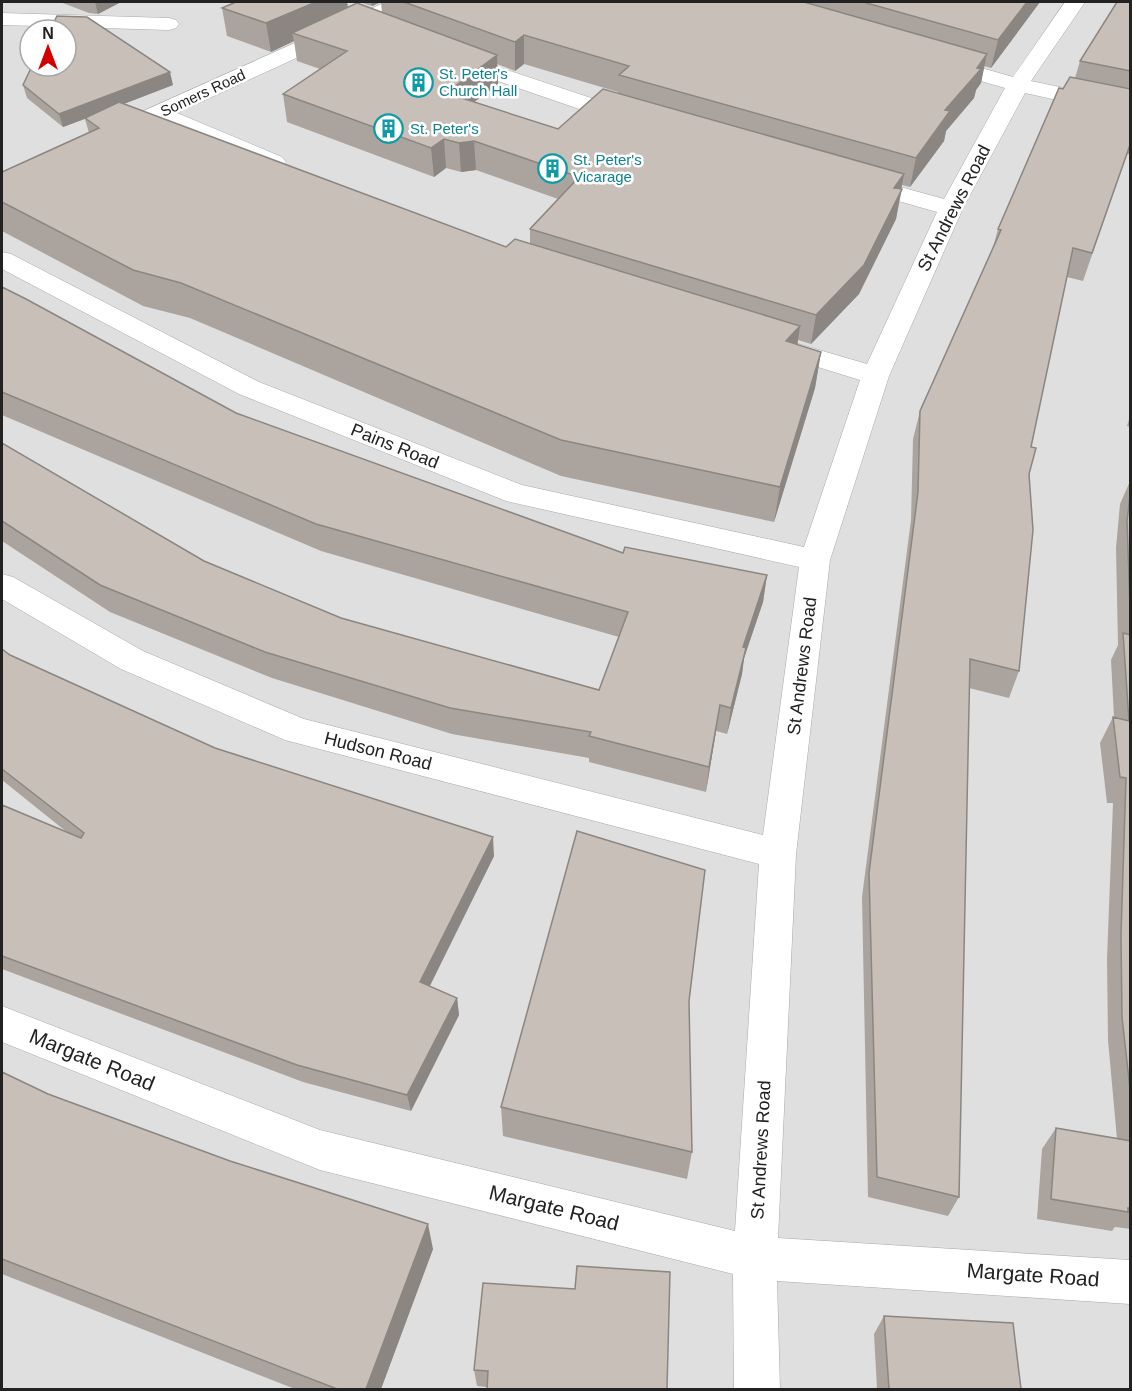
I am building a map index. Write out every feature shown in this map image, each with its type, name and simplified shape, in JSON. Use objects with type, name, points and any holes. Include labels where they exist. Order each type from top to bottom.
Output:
[{"type":"street","name":"Somers Road","points":[[128,127],[358,14],[402,2]]},
{"type":"street","name":"St Andrews Road","points":[[757,1389],[755,1258],[778,854],[815,560],[875,376],[951,208],[1018,85],[1075,2]]},
{"type":"street","points":[[358,14],[392,34]]},
{"type":"street","points":[[2,19],[169,24]]},
{"type":"street","points":[[436,52],[651,125]]},
{"type":"street","points":[[916,55],[1018,85],[1131,109]]},
{"type":"street","points":[[159,113],[291,170]]},
{"type":"street","points":[[836,176],[951,208]]},
{"type":"street","name":"Pains Road","points":[[2,259],[249,388],[516,494],[815,560]]},
{"type":"street","points":[[761,340],[875,376]]},
{"type":"street","name":"Hudson Road","points":[[2,585],[132,660],[297,730],[778,854]]},
{"type":"street","name":"Margate Road","points":[[2,1024],[320,1150],[755,1258],[1131,1282]]},
{"type":"shaded area","points":[[2,2],[1130,2],[1130,1389],[2,1389]]},
{"type":"building","points":[[236,2],[316,2],[266,23],[222,8]]},
{"type":"building","points":[[404,2],[804,2],[987,54],[977,68],[981,69],[945,110],[950,111],[916,158],[619,75],[629,66],[524,35],[515,42]]},
{"type":"building","points":[[863,2],[1027,2],[998,40]]},
{"type":"building","points":[[1117,2],[1131,2],[1131,71],[1080,61]]},
{"type":"building","points":[[357,3],[497,55],[446,93],[558,129],[603,89],[904,174],[894,188],[902,189],[864,265],[816,315],[530,229],[579,177],[474,141],[459,143],[444,139],[431,148],[283,94],[347,51],[292,33]]},
{"type":"building","points":[[57,16],[87,17],[170,72],[59,114],[23,85],[26,78],[78,78],[78,18],[56,18]]},
{"type":"building","points":[[1070,77],[1131,89],[1131,142],[1092,253],[1073,248],[1031,447],[1036,448],[1029,474],[1033,530],[1019,671],[970,659],[959,1197],[877,1177],[869,873],[918,492],[920,411],[1001,230],[998,229],[1059,88],[1063,89]]},
{"type":"building","points":[[119,102],[506,247],[515,239],[800,326],[786,341],[821,352],[780,487],[561,440],[181,283],[133,270],[2,202],[2,172],[99,128],[85,118]]},
{"type":"building","points":[[2,287],[236,413],[623,553],[625,547],[767,575],[743,647],[746,648],[731,708],[720,705],[709,767],[589,736],[591,732],[450,708],[265,652],[100,585],[2,521],[2,443],[204,561],[341,618],[599,690],[628,612],[316,524],[2,392]]},
{"type":"building","points":[[1131,488],[1131,634],[1127,521]]},
{"type":"building","points":[[1123,633],[1131,635],[1131,1098],[1122,1017],[1121,935],[1126,778],[1120,777],[1113,717],[1129,721]]},
{"type":"building","points":[[2,649],[10,655],[215,748],[493,837],[420,982],[457,998],[407,1095],[297,1065],[2,956],[2,805],[81,838],[84,833],[2,769]]},
{"type":"building","points":[[577,831],[705,870],[689,1001],[692,1152],[501,1107]]},
{"type":"building","points":[[2,1072],[48,1094],[230,1161],[428,1224],[366,1389],[337,1389],[2,1259]]},
{"type":"building","points":[[1056,1128],[1131,1141],[1131,1208],[1128,1208],[1128,1212],[1051,1199]]},
{"type":"building","points":[[577,1266],[670,1272],[667,1389],[487,1389],[488,1371],[474,1370],[483,1283],[575,1289]]},
{"type":"building","points":[[884,1316],[1013,1323],[1021,1389],[889,1389]]},
{"type":"place","name":"St. Peter's Church Hall","points":[[418,83]]},
{"type":"place","name":"St. Peter's","points":[[389,129]]},
{"type":"place","name":"St. Peter's Vicarage","points":[[552,169]]}]
